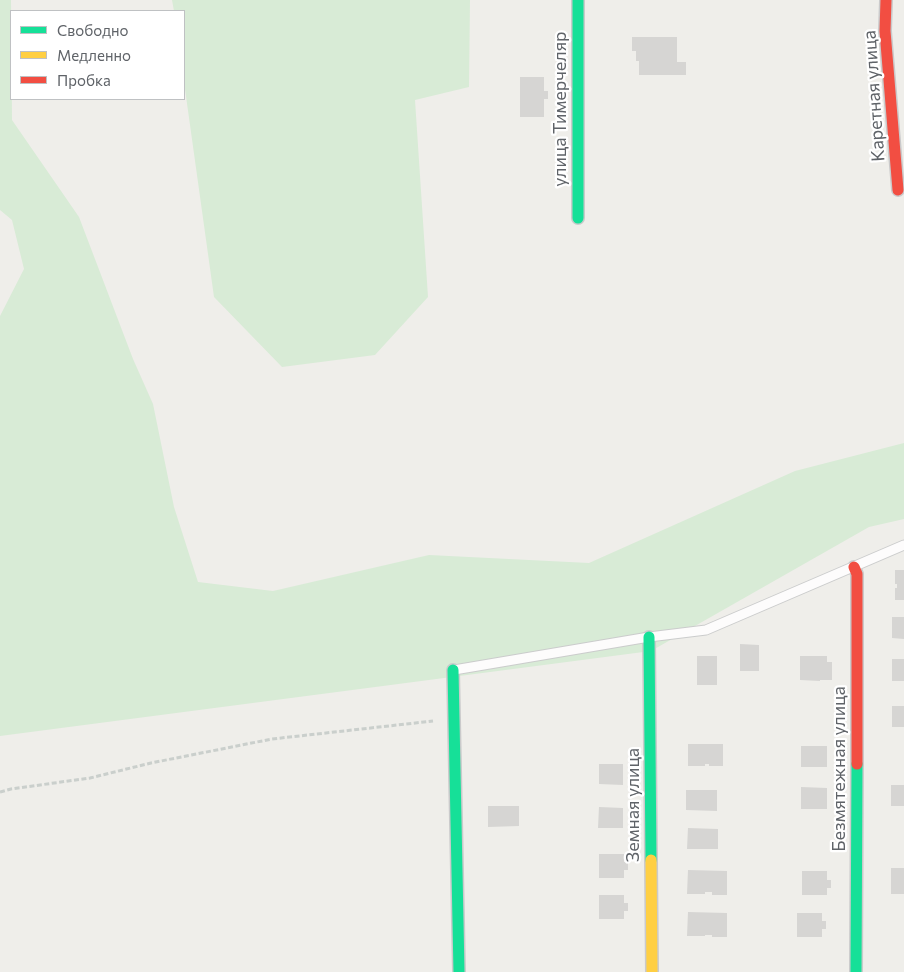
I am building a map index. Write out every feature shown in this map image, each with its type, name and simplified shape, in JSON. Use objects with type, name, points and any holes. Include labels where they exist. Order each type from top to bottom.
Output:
[{"type":"street","name":"улица Тимерчеляр","points":[[578,0],[578,218]]},
{"type":"street","name":"Каретная улица","points":[[886,0],[885,31],[898,190]]},
{"type":"street","name":"Безмятежная улица","points":[[854,566],[857,574],[856,972]]},
{"type":"street","name":"Земная улица","points":[[650,637],[652,972]]},
{"type":"street","points":[[453,670],[459,972]]},
{"type":"lane","points":[[453,670],[650,637],[706,630],[904,545]]},
{"type":"path","points":[[0,792],[90,778],[151,763],[272,739],[428,722],[454,721]]},
{"type":"green space","points":[[0,0],[11,0],[10,100],[12,100],[12,120],[79,217],[133,359],[153,404],[174,507],[198,582],[273,591],[429,555],[589,563],[795,471],[904,443],[904,519],[869,527],[651,651],[0,736],[0,316],[24,269],[12,220],[0,210]]},
{"type":"green space","points":[[172,0],[470,0],[469,87],[415,100],[428,297],[375,355],[282,367],[214,297],[185,89],[185,10],[174,10]]},
{"type":"building","points":[[632,37],[677,37],[677,62],[686,62],[686,75],[639,75],[639,61],[636,61],[636,51],[632,51]]},
{"type":"building","points":[[520,77],[544,77],[544,91],[548,91],[548,99],[544,99],[544,117],[520,117]]},
{"type":"building","points":[[895,570],[904,570],[904,600],[895,600],[897,584],[895,584]]},
{"type":"building","points":[[892,617],[904,617],[904,639],[892,638]]},
{"type":"building","points":[[740,644],[759,645],[759,671],[740,671]]},
{"type":"building","points":[[697,656],[717,656],[717,685],[697,685]]},
{"type":"building","points":[[800,656],[827,656],[827,662],[832,662],[832,680],[800,680]]},
{"type":"building","points":[[892,659],[904,659],[904,681],[892,681]]},
{"type":"building","points":[[892,706],[904,706],[904,727],[892,727]]},
{"type":"building","points":[[688,744],[723,744],[723,766],[709,766],[709,764],[705,764],[705,766],[688,766]]},
{"type":"building","points":[[801,746],[827,746],[827,767],[801,767]]},
{"type":"building","points":[[599,764],[623,764],[623,785],[599,784]]},
{"type":"building","points":[[891,785],[904,785],[904,806],[891,806]]},
{"type":"building","points":[[801,787],[827,788],[827,809],[801,809]]},
{"type":"building","points":[[686,790],[717,790],[717,811],[686,810]]},
{"type":"building","points":[[488,806],[519,806],[519,826],[488,827]]},
{"type":"building","points":[[599,807],[623,808],[623,828],[598,828]]},
{"type":"building","points":[[688,828],[718,829],[718,849],[687,849]]},
{"type":"building","points":[[599,854],[624,854],[624,862],[628,862],[628,870],[624,870],[624,878],[599,878]]},
{"type":"building","points":[[891,868],[904,868],[904,894],[891,894]]},
{"type":"building","points":[[688,870],[727,871],[727,895],[712,895],[712,892],[687,894]]},
{"type":"building","points":[[802,871],[827,871],[827,880],[831,880],[831,888],[827,888],[827,895],[802,895]]},
{"type":"building","points":[[599,895],[624,895],[624,903],[628,903],[628,911],[624,911],[624,919],[599,919]]},
{"type":"building","points":[[688,912],[727,913],[727,937],[712,937],[712,935],[687,936]]},
{"type":"building","points":[[797,913],[822,913],[822,921],[826,921],[826,929],[822,929],[822,937],[797,937]]},
{"type":"traffic: fast","points":[[578,0],[578,218]]},
{"type":"traffic: fast","points":[[649,637],[651,860]]},
{"type":"traffic: fast","points":[[453,670],[459,972]]},
{"type":"traffic: fast","points":[[856,972],[857,764]]},
{"type":"traffic: slow","points":[[651,860],[652,972]]},
{"type":"traffic: jam","points":[[886,0],[885,31],[898,190]]},
{"type":"traffic: jam","points":[[854,567],[857,574],[857,764]]}]
